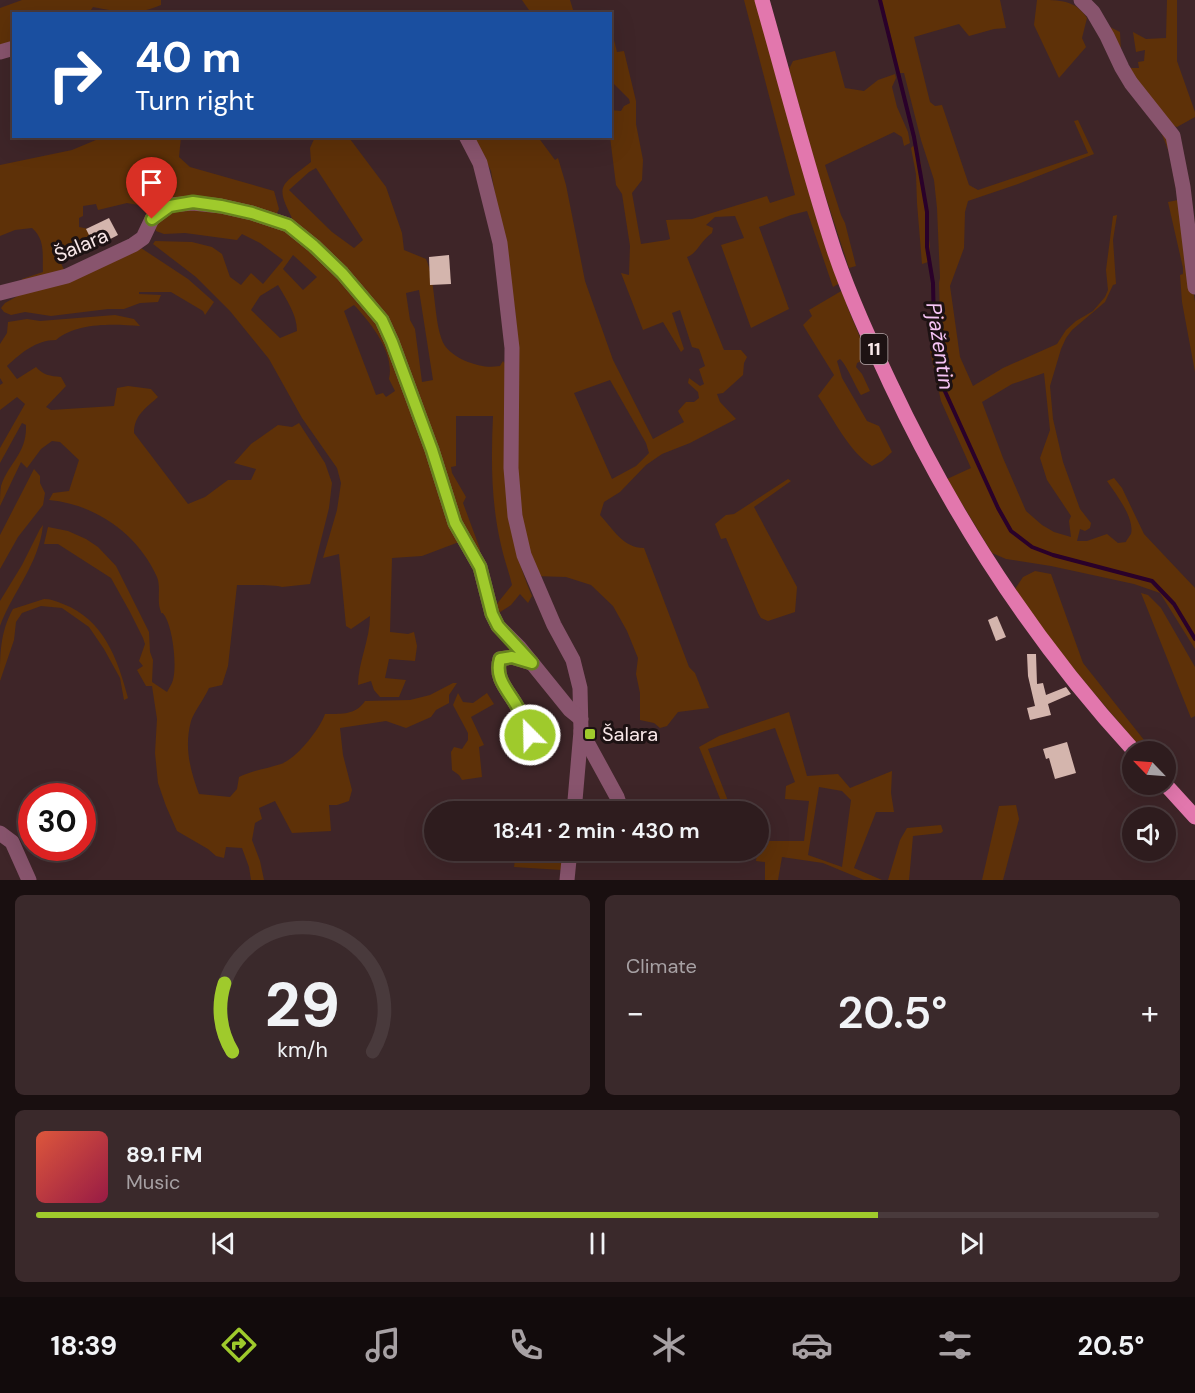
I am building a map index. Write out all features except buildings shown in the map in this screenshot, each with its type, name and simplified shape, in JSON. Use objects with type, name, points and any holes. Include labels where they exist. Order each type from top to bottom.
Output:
[{"type":"main road","name":"11","points":[[762,0],[835,253],[877,355],[917,440],[975,542],[1029,624],[1098,712],[1125,741]]},
{"type":"main road","points":[[1175,795],[1195,818]]},
{"type":"street","points":[[1081,0],[1098,20],[1131,83],[1173,136],[1183,188],[1195,287]]},
{"type":"street","points":[[467,138],[480,163],[500,243],[512,348],[511,468],[515,516],[524,555],[554,625],[573,660],[580,688],[581,725],[575,801]]},
{"type":"street","name":"Šalara","points":[[0,293],[67,276],[133,245],[143,238],[152,219],[170,206],[193,202],[221,206],[288,225],[342,273],[382,320],[432,450],[455,523],[480,567],[492,614],[498,626],[532,663],[581,725]]},
{"type":"street","points":[[530,735],[518,706],[502,684],[498,667],[500,659],[512,657],[532,663]]},
{"type":"street","points":[[581,725],[618,801]]},
{"type":"street","points":[[0,833],[12,842],[29,880]]},
{"type":"street","points":[[567,880],[569,861]]},
{"type":"shaded area","points":[[22,0],[161,0],[161,5],[135,12],[93,7],[90,12],[12,12],[12,42],[0,46],[0,8]]},
{"type":"shaded area","points":[[522,0],[570,0],[574,12],[530,12]]},
{"type":"shaded area","points":[[744,0],[755,0],[840,283],[833,287],[807,211],[759,227],[789,309],[751,328],[721,245],[744,238],[735,216],[715,217],[706,225],[713,228],[712,233],[694,253],[687,257],[724,350],[741,350],[747,357],[743,375],[723,393],[717,394],[720,402],[736,419],[690,443],[662,454],[646,465],[620,492],[604,502],[600,515],[624,541],[644,548],[689,667],[695,673],[709,708],[678,712],[667,726],[660,728],[654,723],[640,720],[640,693],[636,674],[638,658],[613,606],[591,585],[566,577],[535,576],[522,522],[516,466],[518,342],[515,310],[491,171],[474,138],[539,138],[555,160],[558,158],[566,185],[585,281],[613,360],[653,439],[684,422],[678,411],[686,402],[694,402],[699,398],[698,392],[688,383],[689,378],[700,386],[704,384],[699,369],[705,366],[699,349],[692,347],[680,310],[672,313],[684,349],[681,352],[663,322],[643,330],[621,273],[629,275],[630,246],[622,194],[616,185],[610,138],[612,138],[612,110],[621,111],[630,103],[629,99],[612,82],[612,32],[617,52],[624,51],[636,101],[636,124],[643,160],[642,180],[632,193],[641,244],[670,239],[666,220],[692,219],[767,196],[770,203],[795,195]],"holes":[[[610,380],[646,443],[649,453],[636,466],[612,479],[574,393]]]},
{"type":"shaded area","points":[[881,0],[1000,0],[1006,28],[969,36],[959,24],[914,37],[930,102],[935,106],[942,105],[969,185],[978,190],[1088,153],[1074,121],[1078,120],[1094,154],[968,201],[965,212],[964,248],[950,286],[960,357],[973,386],[1003,368],[1057,344],[1066,330],[1093,311],[1105,297],[1108,290],[1106,270],[1113,216],[1117,215],[1113,240],[1116,284],[1113,285],[1105,302],[1072,330],[1066,338],[1050,386],[1053,419],[1063,462],[1080,509],[1091,523],[1090,528],[1085,531],[1080,529],[1077,541],[1087,541],[1107,534],[1118,543],[1126,542],[1131,534],[1127,513],[1107,481],[1114,478],[1122,488],[1144,534],[1195,588],[1195,649],[1160,593],[1134,584],[1006,559],[992,553],[947,479],[971,468],[941,401],[930,351],[935,351],[942,378],[946,375],[940,320],[934,180],[904,73],[899,73]],"holes":[[[1044,373],[1050,430],[1040,458],[1047,480],[1071,516],[1069,521],[1071,537],[1054,532],[1026,511],[982,402],[1012,384]]]},
{"type":"shaded area","points":[[1037,0],[1067,2],[1078,8],[1087,18],[1082,38],[1086,47],[1059,78],[1034,25]]},
{"type":"shaded area","points":[[1167,0],[1177,0],[1177,61],[1195,112],[1195,117],[1177,127],[1168,124],[1122,70],[1110,34],[1102,23],[1120,32],[1124,68],[1139,68],[1138,62],[1144,61],[1145,50],[1136,52],[1133,32],[1146,39],[1166,38]]},
{"type":"shaded area","points":[[835,51],[845,88],[864,91],[878,80],[895,74],[896,78],[892,87],[910,143],[904,146],[902,137],[894,132],[825,165],[845,223],[856,266],[849,268],[817,170],[789,69],[793,61]]},
{"type":"shaded area","points":[[1160,129],[1172,145],[1195,302],[1195,372],[1182,302],[1180,275],[1183,274],[1183,268],[1168,202],[1178,200],[1170,155]]},
{"type":"shaded area","points":[[101,138],[181,138],[179,157],[190,167],[274,191],[279,209],[276,215],[254,208],[152,211],[143,200],[138,205],[127,203],[98,210],[96,204],[83,206],[83,216],[79,218],[79,227],[89,229],[94,237],[55,250],[65,272],[23,283],[22,279],[43,272],[41,243],[32,228],[15,230],[0,236],[0,165],[72,150]]},
{"type":"shaded area","points":[[315,138],[360,138],[350,139],[386,187],[402,233],[404,250],[426,259],[432,280],[441,338],[445,346],[465,361],[495,367],[500,366],[503,361],[506,365],[505,482],[513,538],[532,596],[528,603],[520,594],[511,605],[497,614],[496,605],[512,585],[495,513],[492,465],[493,416],[456,416],[456,466],[451,467],[466,497],[463,503],[480,549],[480,555],[459,516],[402,356],[295,224],[284,201],[283,188],[286,182],[311,162],[310,148]],"holes":[[[316,168],[363,240],[354,248],[332,232],[289,190]],[[419,290],[433,380],[422,382],[415,329],[410,320],[406,293]]]},
{"type":"shaded area","points":[[916,147],[921,164],[930,246],[928,262],[922,264],[916,174],[911,148]]},
{"type":"shaded area","points":[[209,207],[290,232],[311,246],[384,329],[459,542],[422,556],[392,558],[390,632],[408,634],[414,632],[417,646],[415,661],[389,659],[385,678],[406,680],[399,697],[380,697],[371,681],[358,685],[370,616],[351,629],[346,626],[339,554],[323,558],[337,510],[341,483],[337,468],[302,418],[269,359],[230,311],[196,277],[153,244],[155,241],[192,242],[212,247],[222,254],[230,277],[241,285],[251,273],[263,284],[283,260],[260,243],[242,234],[237,240],[185,233],[164,234],[156,231],[155,226],[172,209]],"holes":[[[293,255],[317,277],[303,290],[283,269]],[[278,285],[293,313],[297,331],[280,338],[251,310],[260,296]],[[354,305],[374,329],[385,349],[390,369],[389,379],[395,391],[386,397],[383,393],[376,395],[344,311]]]},
{"type":"shaded area","points":[[141,248],[188,279],[214,302],[205,315],[203,311],[171,292],[139,292],[139,294],[161,295],[158,302],[140,303],[124,309],[51,316],[25,312],[11,315],[1,308],[5,303],[32,288]]},
{"type":"shaded area","points":[[843,290],[847,306],[871,364],[861,361],[856,367],[870,391],[861,395],[840,359],[837,361],[842,378],[867,421],[879,426],[892,452],[872,466],[849,444],[818,396],[834,375],[803,325],[812,316],[809,310]]},
{"type":"shaded area","points":[[115,315],[134,319],[140,326],[108,325],[74,330],[56,340],[35,345],[7,366],[17,379],[36,367],[47,375],[61,377],[66,386],[46,407],[51,410],[114,406],[117,388],[128,386],[151,389],[158,397],[138,417],[134,433],[188,504],[205,497],[228,480],[251,480],[256,469],[234,463],[251,444],[278,425],[292,427],[299,423],[325,463],[332,483],[329,508],[310,584],[282,587],[237,585],[228,666],[222,685],[209,688],[192,717],[189,731],[189,758],[199,794],[230,797],[237,789],[239,777],[287,761],[307,743],[325,714],[342,714],[353,711],[365,701],[410,700],[430,695],[457,683],[449,695],[449,703],[436,710],[431,717],[406,728],[386,721],[340,728],[343,755],[352,790],[349,801],[329,805],[331,831],[292,833],[275,801],[259,808],[262,819],[255,823],[252,840],[264,880],[251,880],[242,848],[226,847],[224,858],[216,856],[177,831],[158,783],[155,753],[157,719],[152,686],[146,686],[137,670],[143,666],[139,661],[145,644],[143,638],[111,578],[58,544],[44,544],[48,527],[68,531],[98,547],[116,566],[149,632],[150,652],[153,660],[152,682],[167,692],[173,681],[174,648],[168,622],[160,609],[157,577],[149,562],[139,547],[113,524],[83,508],[49,500],[53,493],[69,491],[79,460],[60,442],[52,441],[41,449],[27,468],[21,462],[0,506],[1,486],[8,470],[21,451],[26,435],[26,425],[22,423],[0,463],[0,448],[25,404],[17,397],[0,410],[0,385],[3,383],[0,378],[0,344],[7,333],[8,322]]},
{"type":"shaded area","points":[[34,469],[40,476],[40,483],[45,493],[43,505],[18,537],[0,569],[0,535]]},
{"type":"shaded area","points":[[788,479],[791,481],[754,507],[797,587],[795,612],[768,621],[761,618],[758,613],[726,538],[721,539],[715,524],[726,515],[734,514]]},
{"type":"shaded area","points":[[43,525],[41,539],[31,565],[0,626],[0,601]]},
{"type":"shaded area","points":[[1035,571],[1051,574],[1083,663],[1144,740],[1135,741],[1057,648],[1028,609],[1015,589],[1023,577]]},
{"type":"shaded area","points":[[1141,593],[1148,595],[1161,608],[1195,667],[1195,716],[1191,718]]},
{"type":"shaded area","points":[[44,599],[56,601],[77,611],[99,630],[114,655],[128,698],[124,700],[120,678],[89,627],[62,608],[41,606],[22,613],[16,622],[14,640],[0,681],[3,635],[13,609]]},
{"type":"shaded area","points":[[458,693],[463,702],[473,703],[487,693],[494,704],[471,717],[484,745],[479,747],[482,777],[462,780],[452,770],[451,752],[454,747],[462,749],[468,740],[468,733],[453,705]]},
{"type":"shaded area","points":[[789,712],[807,776],[838,774],[850,788],[892,771],[891,793],[894,812],[876,812],[854,868],[882,880],[864,880],[823,863],[782,857],[778,880],[765,880],[765,862],[756,861],[769,861],[769,841],[804,841],[809,801],[785,799],[786,786],[795,782],[775,728],[708,749],[728,801],[721,801],[699,747],[719,736]],"holes":[[[819,787],[842,791],[851,800],[842,867],[808,855]]]},
{"type":"shaded area","points":[[1016,805],[1019,819],[1003,880],[982,880],[999,806]]},
{"type":"shaded area","points":[[941,825],[943,831],[941,833],[913,836],[909,880],[888,880],[900,840],[907,828]]},
{"type":"shaded area","points":[[515,861],[563,861],[562,870],[514,867]]},
{"type":"waterway","name":"Pjažentin","points":[[880,0],[914,137],[927,212],[927,247],[933,283],[934,329],[943,387],[998,508],[1011,531],[1032,547],[1053,555],[1152,581],[1174,604],[1195,639]]},
{"type":"place","name":"Šalara","points":[[590,734]]},
{"type":"route","points":[[152,219],[170,206],[193,202],[252,213],[288,225],[342,273],[382,320],[432,450],[455,523],[480,567],[492,614],[498,626],[532,663],[512,657],[500,659],[498,667],[502,684],[518,706],[530,735]]}]
